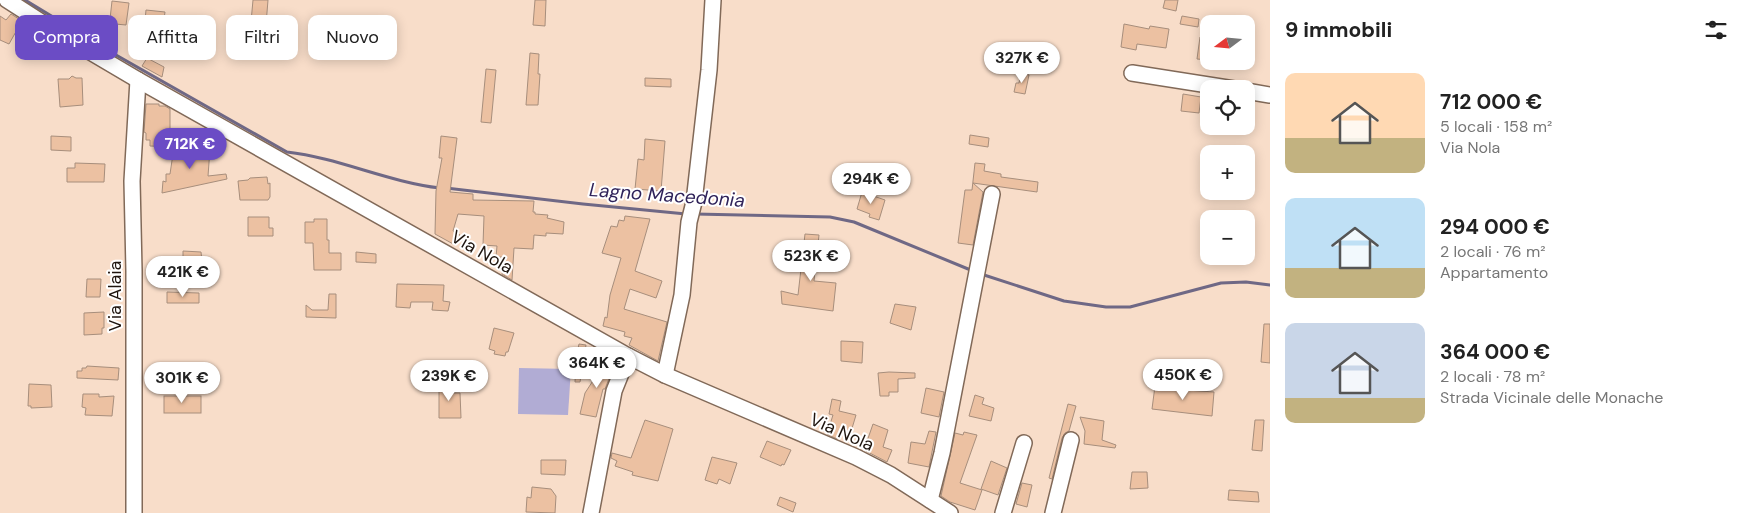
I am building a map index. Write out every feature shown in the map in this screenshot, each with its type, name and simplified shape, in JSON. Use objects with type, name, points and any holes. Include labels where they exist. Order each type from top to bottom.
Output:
[{"type":"street","name":"Via Nola","points":[[7,0],[138,80],[628,356],[666,375],[856,457],[891,475],[950,513]]},
{"type":"street","points":[[666,375],[682,295],[689,222],[695,193],[709,70],[713,0]]},
{"type":"street","points":[[1132,73],[1200,84]]},
{"type":"street","name":"Via Alaia","points":[[134,513],[132,181],[138,80]]},
{"type":"street","points":[[1255,92],[1270,95]]},
{"type":"street","points":[[930,500],[942,453],[992,194]]},
{"type":"street","points":[[591,513],[614,391],[628,356]]},
{"type":"street","points":[[1053,513],[1071,440]]},
{"type":"street","points":[[1003,513],[1024,443]]},
{"type":"shaded area","points":[[519,368],[571,369],[568,415],[518,414]]},
{"type":"building","points":[[253,0],[268,0],[267,15],[252,15]]},
{"type":"building","points":[[535,0],[546,0],[545,26],[533,25]]},
{"type":"building","points":[[1165,0],[1178,0],[1176,11],[1163,8]]},
{"type":"building","points":[[112,1],[129,3],[126,25],[118,24],[118,15],[110,15]]},
{"type":"building","points":[[146,10],[165,12],[165,15],[146,15]]},
{"type":"building","points":[[11,14],[15,17],[15,33],[9,44],[0,40],[0,16],[6,20]]},
{"type":"building","points":[[1182,16],[1199,19],[1198,27],[1180,24]]},
{"type":"building","points":[[1124,24],[1149,29],[1150,26],[1169,29],[1166,48],[1137,44],[1136,50],[1121,47]]},
{"type":"building","points":[[1200,37],[1200,59],[1197,59]]},
{"type":"building","points":[[530,53],[539,54],[538,105],[526,105]]},
{"type":"building","points":[[146,60],[151,60],[164,67],[162,77],[142,66]]},
{"type":"building","points":[[486,69],[496,70],[491,123],[481,122]]},
{"type":"building","points":[[1021,73],[1029,75],[1025,94],[1014,92],[1016,83],[1019,83]]},
{"type":"building","points":[[72,76],[82,78],[83,105],[60,107],[58,79],[69,79]]},
{"type":"building","points":[[645,78],[671,79],[671,87],[645,86]]},
{"type":"building","points":[[1183,94],[1200,97],[1199,113],[1181,111]]},
{"type":"building","points":[[146,104],[159,104],[159,106],[165,106],[170,109],[170,137],[180,138],[179,147],[150,146],[150,140],[146,140],[146,133],[144,132]]},
{"type":"building","points":[[970,135],[989,138],[988,147],[969,144]]},
{"type":"building","points":[[51,136],[71,137],[71,151],[51,150]]},
{"type":"building","points":[[441,136],[457,138],[450,192],[473,194],[473,200],[534,201],[533,212],[535,214],[548,215],[547,218],[564,222],[563,234],[546,233],[546,236],[534,235],[533,249],[514,248],[512,280],[502,274],[503,257],[496,257],[497,246],[483,245],[484,216],[458,214],[453,231],[460,235],[455,245],[435,234],[436,191],[442,158],[439,158]]},
{"type":"building","points":[[645,139],[665,141],[661,191],[635,189],[638,159],[644,160]]},
{"type":"building","points":[[174,147],[210,149],[208,176],[226,174],[227,179],[162,193],[163,181],[166,182],[166,174],[170,174]]},
{"type":"building","points":[[75,163],[105,164],[104,182],[67,182],[67,168],[75,168]]},
{"type":"building","points":[[975,163],[985,164],[984,171],[1001,174],[1001,177],[1038,182],[1037,192],[973,183],[983,192],[973,245],[958,243],[965,190],[972,190]]},
{"type":"building","points":[[871,166],[880,169],[881,167],[890,169],[889,172],[893,173],[889,185],[868,178]]},
{"type":"building","points":[[267,177],[268,184],[270,183],[270,197],[268,200],[240,200],[238,181]]},
{"type":"building","points":[[862,192],[885,200],[879,220],[869,217],[870,214],[857,209]]},
{"type":"building","points":[[625,216],[650,219],[635,271],[662,281],[656,298],[630,289],[624,309],[667,322],[658,361],[629,345],[632,338],[624,336],[625,332],[603,326],[605,317],[607,318],[610,295],[621,258],[602,253],[611,226],[617,227],[619,220],[624,221]]},
{"type":"building","points":[[248,217],[269,217],[269,228],[273,228],[273,236],[248,236]]},
{"type":"building","points":[[314,219],[327,219],[329,253],[341,253],[341,270],[314,270],[313,243],[305,243],[305,222],[314,222]]},
{"type":"building","points":[[805,234],[819,235],[814,281],[836,283],[833,311],[782,304],[781,291],[798,295]]},
{"type":"building","points":[[183,251],[201,252],[203,270],[183,270]]},
{"type":"building","points":[[356,252],[376,254],[376,263],[356,262]]},
{"type":"building","points":[[87,279],[101,279],[100,297],[86,297]]},
{"type":"building","points":[[397,284],[444,285],[443,301],[450,302],[448,311],[432,310],[433,302],[411,302],[410,308],[396,307]]},
{"type":"building","points":[[167,292],[199,293],[199,303],[167,303]]},
{"type":"building","points":[[329,294],[336,294],[336,318],[306,317],[306,305],[312,310],[328,310]]},
{"type":"building","points":[[895,304],[916,307],[911,330],[890,323]]},
{"type":"building","points":[[104,312],[102,334],[84,335],[84,313]]},
{"type":"building","points":[[1264,324],[1270,324],[1270,363],[1261,362]]},
{"type":"building","points":[[494,328],[514,333],[505,356],[494,354],[495,351],[489,349]]},
{"type":"building","points":[[841,341],[863,342],[862,363],[841,361]]},
{"type":"building","points":[[579,344],[586,345],[580,382],[575,382],[576,361],[571,360],[572,353],[577,353]]},
{"type":"building","points":[[609,356],[616,360],[605,389],[603,389],[596,417],[580,414],[585,393]]},
{"type":"building","points":[[87,366],[119,368],[118,380],[77,378],[77,371],[82,371],[82,368]]},
{"type":"building","points":[[878,373],[915,373],[915,378],[898,379],[898,392],[889,392],[889,396],[880,396]]},
{"type":"building","points":[[439,380],[450,380],[450,393],[460,393],[461,418],[439,418]]},
{"type":"building","points":[[29,384],[51,385],[52,407],[31,408],[31,406],[28,406]]},
{"type":"building","points":[[1173,385],[1173,389],[1214,392],[1212,416],[1152,409],[1155,386]]},
{"type":"building","points":[[926,388],[944,392],[939,417],[921,413]]},
{"type":"building","points":[[83,394],[99,394],[99,397],[114,396],[112,416],[85,415],[86,408],[82,407]]},
{"type":"building","points":[[975,395],[984,398],[982,404],[994,408],[991,421],[969,416]]},
{"type":"building","points":[[164,396],[201,396],[201,413],[164,413]]},
{"type":"building","points":[[832,399],[841,401],[839,411],[856,415],[850,435],[839,431],[837,439],[827,434],[833,415],[829,414]]},
{"type":"building","points":[[1068,404],[1076,406],[1069,431],[1062,438],[1052,479],[1049,478]]},
{"type":"building","points":[[1080,417],[1104,421],[1102,440],[1116,445],[1115,448],[1084,444],[1085,431]]},
{"type":"building","points":[[645,420],[673,429],[658,481],[632,475],[633,472],[615,466],[617,461],[611,458],[612,453],[631,458]]},
{"type":"building","points":[[1255,420],[1264,420],[1262,451],[1252,450]]},
{"type":"building","points":[[873,424],[888,430],[883,447],[892,450],[887,462],[864,450]]},
{"type":"building","points":[[929,431],[936,432],[929,467],[908,463],[911,442],[925,444]]},
{"type":"building","points":[[964,432],[977,435],[960,483],[982,490],[975,510],[950,502],[941,496],[955,433],[963,435]]},
{"type":"building","points":[[767,441],[791,450],[784,465],[782,464],[781,466],[760,457]]},
{"type":"building","points":[[712,457],[737,463],[730,484],[719,479],[717,484],[705,480]]},
{"type":"building","points":[[541,460],[566,460],[565,475],[541,474]]},
{"type":"building","points":[[991,461],[1007,468],[998,495],[981,489]]},
{"type":"building","points":[[1132,472],[1147,472],[1148,488],[1130,489]]},
{"type":"building","points":[[1022,483],[1032,485],[1027,507],[1016,504]]},
{"type":"building","points":[[532,487],[551,489],[556,496],[555,513],[526,512],[527,497],[531,498]]},
{"type":"building","points":[[1229,490],[1258,492],[1259,502],[1228,500]]},
{"type":"building","points":[[780,497],[796,503],[793,512],[777,505]]},
{"type":"waterway","name":"Lagno Macedonia","points":[[25,0],[50,15]]},
{"type":"waterway","name":"Lagno Macedonia","points":[[118,56],[287,152],[326,159],[401,181],[440,188]]},
{"type":"waterway","name":"Lagno Macedonia","points":[[446,188],[686,214]]},
{"type":"waterway","name":"Lagno Macedonia","points":[[695,214],[830,217],[854,222],[973,271]]},
{"type":"waterway","name":"Lagno Macedonia","points":[[981,274],[1064,301],[1106,307],[1130,307],[1221,283],[1246,282],[1270,285]]}]
